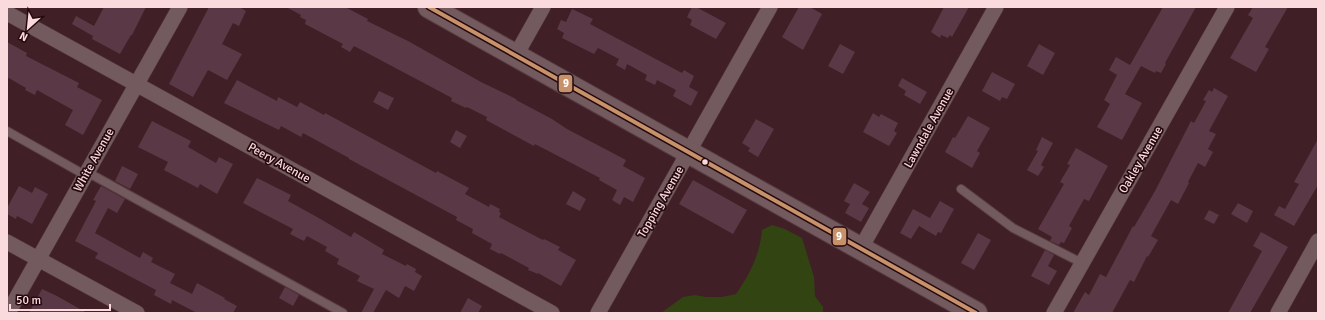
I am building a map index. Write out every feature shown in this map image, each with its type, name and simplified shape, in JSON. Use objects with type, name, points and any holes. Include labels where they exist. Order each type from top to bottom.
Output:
[{"type":"street","name":"White Avenue","points":[[8,313],[180,7]]},
{"type":"street","points":[[428,7],[976,313]]},
{"type":"street","points":[[516,55],[543,7]]},
{"type":"street","name":"Topping Avenue","points":[[598,313],[770,7]]},
{"type":"street","name":"Lawndale Avenue","points":[[861,248],[996,7]]},
{"type":"street","name":"Oakley Avenue","points":[[1054,313],[1227,7]]},
{"type":"street","name":"Peery Avenue","points":[[7,13],[552,313]]},
{"type":"street","points":[[1278,313],[1318,241]]},
{"type":"street","points":[[7,242],[137,313]]},
{"type":"lane","points":[[7,131],[343,313]]},
{"type":"lane","points":[[961,189],[1013,228],[1082,263]]},
{"type":"green space","points":[[772,225],[785,229],[802,238],[814,277],[815,296],[823,307],[823,313],[661,313],[683,297],[695,295],[722,297],[736,294],[754,264],[762,230]]},
{"type":"building","points":[[104,7],[146,7],[132,35],[120,54],[92,39],[93,36],[72,24],[76,16],[94,26]]},
{"type":"building","points":[[209,7],[239,7],[246,11],[239,26],[233,23],[222,44],[242,54],[227,80],[208,70],[193,97],[169,84]]},
{"type":"building","points":[[286,7],[345,7],[368,19],[367,21],[408,41],[626,160],[623,166],[645,178],[633,202],[624,197],[620,205],[612,200],[617,190],[599,180],[600,178],[535,144],[534,146],[486,120],[487,117],[451,101],[452,98],[354,46],[350,52],[341,47],[343,44],[305,24],[306,20],[300,17],[301,15]]},
{"type":"building","points":[[692,7],[696,7],[726,23],[716,39],[690,25],[692,20],[687,17]]},
{"type":"building","points":[[799,7],[810,7],[822,14],[803,50],[782,37]]},
{"type":"building","points":[[944,7],[969,7],[952,37],[950,35],[948,38],[941,35],[940,38],[931,32]]},
{"type":"building","points":[[1163,7],[1196,7],[1161,73],[1156,71],[1155,73],[1141,66],[1125,94],[1142,103],[1122,140],[1097,127],[1110,104],[1104,100],[1117,75],[1109,70],[1116,57],[1130,65]]},
{"type":"building","points":[[1253,7],[1288,7],[1265,47],[1269,49],[1256,72],[1230,58],[1253,18],[1248,15]]},
{"type":"building","points":[[572,9],[593,19],[590,24],[682,73],[684,70],[694,76],[689,87],[698,92],[691,106],[673,96],[676,90],[657,80],[655,85],[645,80],[647,75],[627,64],[625,70],[616,65],[619,59],[598,48],[594,54],[562,38],[564,33],[557,29],[561,20],[566,22]]},
{"type":"building","points":[[7,42],[27,53],[26,56],[79,83],[77,87],[102,100],[83,135],[65,125],[73,110],[37,90],[35,95],[25,90],[26,88],[7,77]]},
{"type":"building","points":[[840,44],[855,52],[843,74],[828,66]]},
{"type":"building","points":[[1039,44],[1055,53],[1043,75],[1027,66]]},
{"type":"building","points":[[992,72],[1015,84],[1007,99],[1002,97],[1000,101],[982,91]]},
{"type":"building","points":[[902,78],[927,92],[920,104],[904,95],[906,91],[898,86]]},
{"type":"building","points":[[237,80],[277,101],[278,97],[297,107],[300,102],[324,115],[325,113],[436,173],[437,171],[469,188],[465,194],[489,207],[490,204],[500,209],[499,212],[501,213],[499,217],[543,240],[544,239],[560,247],[558,250],[576,260],[561,286],[538,273],[528,270],[529,268],[501,253],[500,254],[490,249],[492,244],[472,233],[473,229],[456,220],[457,217],[303,133],[301,137],[281,126],[279,130],[224,103]]},
{"type":"building","points":[[1214,88],[1228,96],[1209,131],[1216,134],[1208,149],[1213,152],[1205,167],[1198,163],[1178,204],[1171,200],[1151,236],[1158,240],[1148,257],[1147,256],[1134,282],[1130,280],[1112,313],[1073,313],[1085,292],[1089,295],[1100,274],[1106,277],[1133,226],[1134,227],[1155,191],[1191,121],[1194,123],[1206,101],[1203,100],[1209,90],[1212,92]]},
{"type":"building","points":[[379,91],[394,98],[388,110],[373,102]]},
{"type":"building","points":[[873,113],[879,117],[881,114],[898,123],[894,131],[897,133],[889,146],[863,132]]},
{"type":"building","points":[[968,116],[990,128],[977,151],[980,153],[972,168],[945,152],[953,137],[955,138]]},
{"type":"building","points":[[756,119],[774,129],[758,157],[748,151],[750,148],[742,143]]},
{"type":"building","points":[[152,121],[191,141],[188,147],[216,163],[219,157],[233,164],[217,194],[200,184],[198,188],[164,170],[168,162],[138,147]]},
{"type":"building","points":[[456,130],[467,136],[460,148],[450,142]]},
{"type":"building","points":[[1042,137],[1053,143],[1041,165],[1044,167],[1038,176],[1027,170],[1038,151],[1036,150]]},
{"type":"building","points":[[1318,139],[1318,185],[1294,226],[1274,215],[1279,206],[1285,209],[1299,184],[1294,182]]},
{"type":"building","points":[[1076,148],[1108,166],[1089,201],[1084,199],[1069,226],[1072,228],[1064,243],[1061,242],[1059,245],[1050,241],[1052,237],[1038,229],[1064,184],[1060,182],[1070,165],[1067,164]]},
{"type":"building","points":[[122,166],[138,174],[130,189],[115,181]]},
{"type":"building","points":[[257,178],[291,195],[288,201],[351,237],[354,232],[384,250],[382,254],[406,266],[407,264],[416,269],[415,272],[422,276],[414,291],[405,286],[399,298],[386,290],[373,313],[361,313],[374,289],[357,281],[360,276],[337,264],[339,259],[325,251],[327,247],[307,236],[304,241],[290,234],[293,229],[243,203]]},
{"type":"building","points":[[693,180],[747,210],[733,234],[679,204]]},
{"type":"building","points":[[854,183],[870,192],[862,204],[869,208],[861,222],[845,213],[850,204],[844,201]]},
{"type":"building","points":[[19,186],[32,193],[35,187],[48,194],[32,224],[17,216],[16,219],[7,214],[7,208]]},
{"type":"building","points":[[101,186],[125,199],[117,213],[108,208],[95,233],[140,258],[143,252],[153,258],[151,262],[175,274],[170,283],[192,294],[197,283],[225,298],[224,299],[237,306],[233,313],[197,313],[172,300],[171,304],[154,295],[156,290],[95,258],[98,253],[75,241],[96,201],[93,200]]},
{"type":"building","points":[[573,191],[586,199],[580,211],[566,204]]},
{"type":"building","points":[[940,201],[954,209],[941,233],[938,232],[936,236],[919,226],[911,239],[900,233],[913,209],[930,218]]},
{"type":"building","points":[[1238,203],[1253,211],[1247,223],[1231,214]]},
{"type":"building","points":[[1209,210],[1219,215],[1214,224],[1204,219]]},
{"type":"building","points":[[1261,232],[1288,247],[1250,313],[1228,313],[1262,251],[1253,246]]},
{"type":"building","points":[[978,233],[991,240],[974,270],[961,263]]},
{"type":"building","points":[[1045,250],[1054,255],[1048,266],[1057,271],[1049,285],[1031,276]]},
{"type":"building","points":[[285,287],[299,295],[293,306],[279,298]]},
{"type":"building","points":[[42,289],[57,296],[87,313],[29,313]]},
{"type":"building","points":[[468,298],[482,306],[478,313],[460,313]]},
{"type":"transit line","name":"9","points":[[429,7],[976,313]]}]
